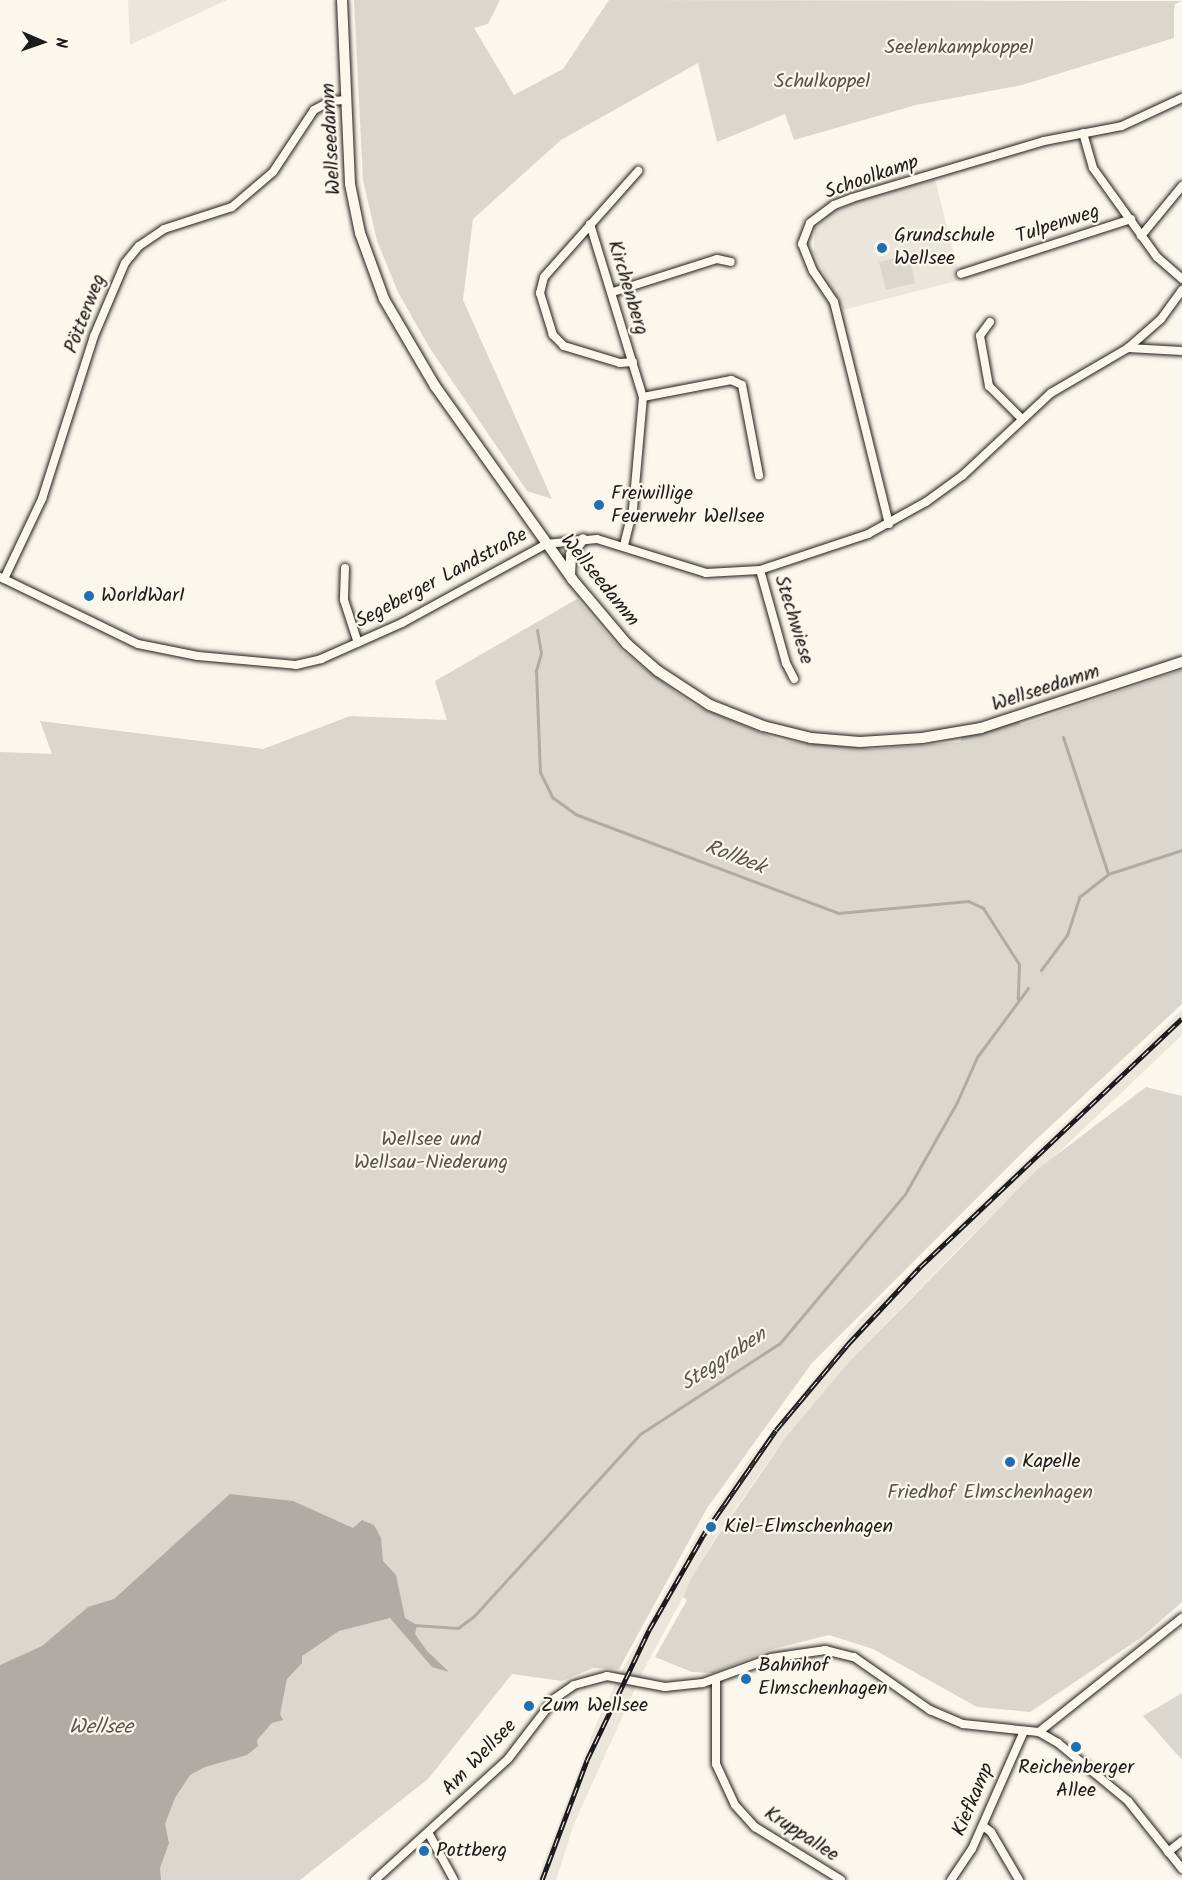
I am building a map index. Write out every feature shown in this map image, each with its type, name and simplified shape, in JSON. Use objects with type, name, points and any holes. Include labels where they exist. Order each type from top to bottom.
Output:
[{"type":"main road","name":"Wellseedamm","points":[[342,0],[350,184],[360,232],[384,299],[435,386],[572,579],[627,644],[682,689],[740,718],[811,738],[882,742],[965,731],[1078,699],[1182,662]]},
{"type":"main road","points":[[572,579],[571,554],[584,539]]},
{"type":"street","name":"Schoolkamp","points":[[889,524],[834,302],[813,271],[802,244],[803,234],[818,214],[834,205],[1044,141],[1122,126],[1182,98]]},
{"type":"street","name":"Pötterweg","points":[[2,578],[42,499],[94,336],[125,263],[139,246],[164,229],[232,207],[273,172],[314,110],[331,101],[347,100]]},
{"type":"street","points":[[1083,133],[1093,168],[1141,236],[1182,279]]},
{"type":"street","name":"Kirchenberg","points":[[633,362],[620,363],[564,346],[553,335],[540,302],[544,277],[638,171]]},
{"type":"street","points":[[1141,236],[1182,186]]},
{"type":"street","name":"Tulpenweg","points":[[961,274],[1131,219]]},
{"type":"street","name":"Kirchenberg","points":[[590,224],[643,397],[633,509],[624,544]]},
{"type":"street","points":[[612,292],[717,259],[731,262]]},
{"type":"street","name":"Segeberger Landstraße","points":[[2,578],[120,636],[160,650],[296,665],[358,643],[402,623],[536,546],[584,539],[624,544],[706,573],[760,570],[814,555],[889,524],[963,475],[1064,384],[1128,348],[1161,319],[1182,290]]},
{"type":"street","points":[[990,322],[980,336],[989,386],[1023,419]]},
{"type":"street","points":[[1128,348],[1182,351]]},
{"type":"street","points":[[643,397],[731,380],[742,385],[759,475]]},
{"type":"street","points":[[345,568],[344,600],[358,643]]},
{"type":"street","name":"Stechwiese","points":[[760,570],[786,663],[794,679]]},
{"type":"street","points":[[1182,1618],[1039,1732],[1058,1743],[1128,1801],[1182,1869]]},
{"type":"street","name":"Am Wellsee","points":[[375,1880],[429,1834],[508,1759],[563,1691],[596,1677],[615,1677],[665,1687],[716,1680],[771,1658],[825,1650],[854,1657],[921,1705],[963,1724],[1039,1732]]},
{"type":"street","name":"Kruppallee","points":[[716,1680],[716,1764],[735,1806],[755,1827],[841,1880]]},
{"type":"street","name":"Kiefkamp","points":[[951,1880],[983,1826],[1024,1731]]},
{"type":"street","points":[[983,1826],[991,1832],[1019,1880]]},
{"type":"street","points":[[429,1834],[454,1880]]},
{"type":"street","points":[[1168,1852],[1182,1841]]},
{"type":"shaded area","points":[[128,0],[227,0],[130,45]]},
{"type":"shaded area","name":"Grundschule Wellsee","points":[[935,179],[960,280],[843,310],[814,253],[815,229],[830,214],[853,203]]},
{"type":"shaded area","points":[[1182,1010],[1182,1035],[967,1240],[848,1363],[774,1453],[714,1540],[643,1671],[574,1824],[556,1880],[537,1880],[597,1722],[627,1661],[699,1532],[748,1461],[862,1318]]},
{"type":"green space","points":[[354,0],[500,0],[488,24],[474,28],[514,95],[563,69],[609,0],[1182,1],[1175,4],[1174,38],[1022,85],[916,105],[794,140],[785,114],[717,142],[698,63],[561,140],[473,219],[463,300],[552,499],[527,491],[429,347],[398,292],[377,241],[363,180]]},
{"type":"green space","points":[[909,255],[915,283],[886,290],[879,262]]},
{"type":"green space","name":"Wellsee und Wellsau-Niederung","points":[[577,599],[623,652],[692,704],[781,741],[872,749],[960,742],[962,737],[1018,720],[1021,725],[1182,670],[1182,1004],[1027,1148],[812,1363],[707,1508],[619,1669],[593,1668],[562,1681],[512,1674],[428,1779],[300,1880],[0,1880],[0,752],[52,754],[40,721],[263,749],[350,716],[447,720],[435,681]]},
{"type":"green space","name":"Friedhof Elmschenhagen","points":[[1146,1087],[1182,1096],[1182,1602],[1142,1637],[1030,1712],[977,1707],[873,1649],[829,1635],[769,1650],[713,1673],[692,1672],[655,1657],[687,1600],[683,1597],[692,1577],[715,1540],[786,1437],[848,1363],[1038,1169]]},
{"type":"green space","points":[[1182,1693],[1182,1760],[1143,1716]]},
{"type":"water","name":"Wellsee","points":[[230,1494],[293,1501],[353,1528],[362,1520],[374,1525],[381,1538],[383,1561],[396,1575],[405,1618],[417,1625],[415,1634],[427,1651],[449,1672],[432,1667],[390,1618],[339,1631],[302,1656],[302,1663],[287,1679],[280,1714],[283,1720],[272,1723],[257,1740],[258,1746],[247,1755],[205,1767],[190,1775],[175,1798],[165,1824],[169,1843],[160,1868],[161,1880],[0,1880],[0,1665],[42,1646],[88,1607],[114,1599]]},
{"type":"waterway","name":"Rollbek","points":[[537,630],[541,653],[536,670],[540,772],[552,797],[575,814],[838,913],[968,901],[983,908],[1019,964],[1018,999]]},
{"type":"waterway","points":[[1063,737],[1108,874]]},
{"type":"waterway","name":"Steggraben","points":[[1041,970],[1067,935],[1079,897],[1108,874],[1182,850]]},
{"type":"waterway","name":"Steggraben","points":[[414,1625],[458,1628],[474,1616],[640,1434],[780,1343],[905,1194],[957,1102],[977,1057],[1028,988]]},
{"type":"railway","points":[[542,1880],[587,1760],[649,1630],[704,1534],[776,1430],[849,1343],[920,1267],[1182,1018]]},
{"type":"place","name":"Grundschule Wellsee","points":[[882,248]]},
{"type":"place","name":"Freiwillige Feuerwehr Wellsee","points":[[599,505]]},
{"type":"place","name":"WorldWarI","points":[[89,596]]},
{"type":"place","name":"Kapelle","points":[[1010,1462]]},
{"type":"place","name":"Kiel-Elmschenhagen","points":[[711,1527]]},
{"type":"place","name":"Bahnhof Elmschenhagen","points":[[746,1679]]},
{"type":"place","name":"Zum Wellsee","points":[[529,1706]]},
{"type":"place","name":"Reichenberger Allee","points":[[1076,1747]]},
{"type":"place","name":"Pottberg","points":[[424,1851]]},
{"type":"park label","name":"Seelenkampkoppel","points":[[959,48]]},
{"type":"park label","name":"Schulkoppel","points":[[822,82]]}]
